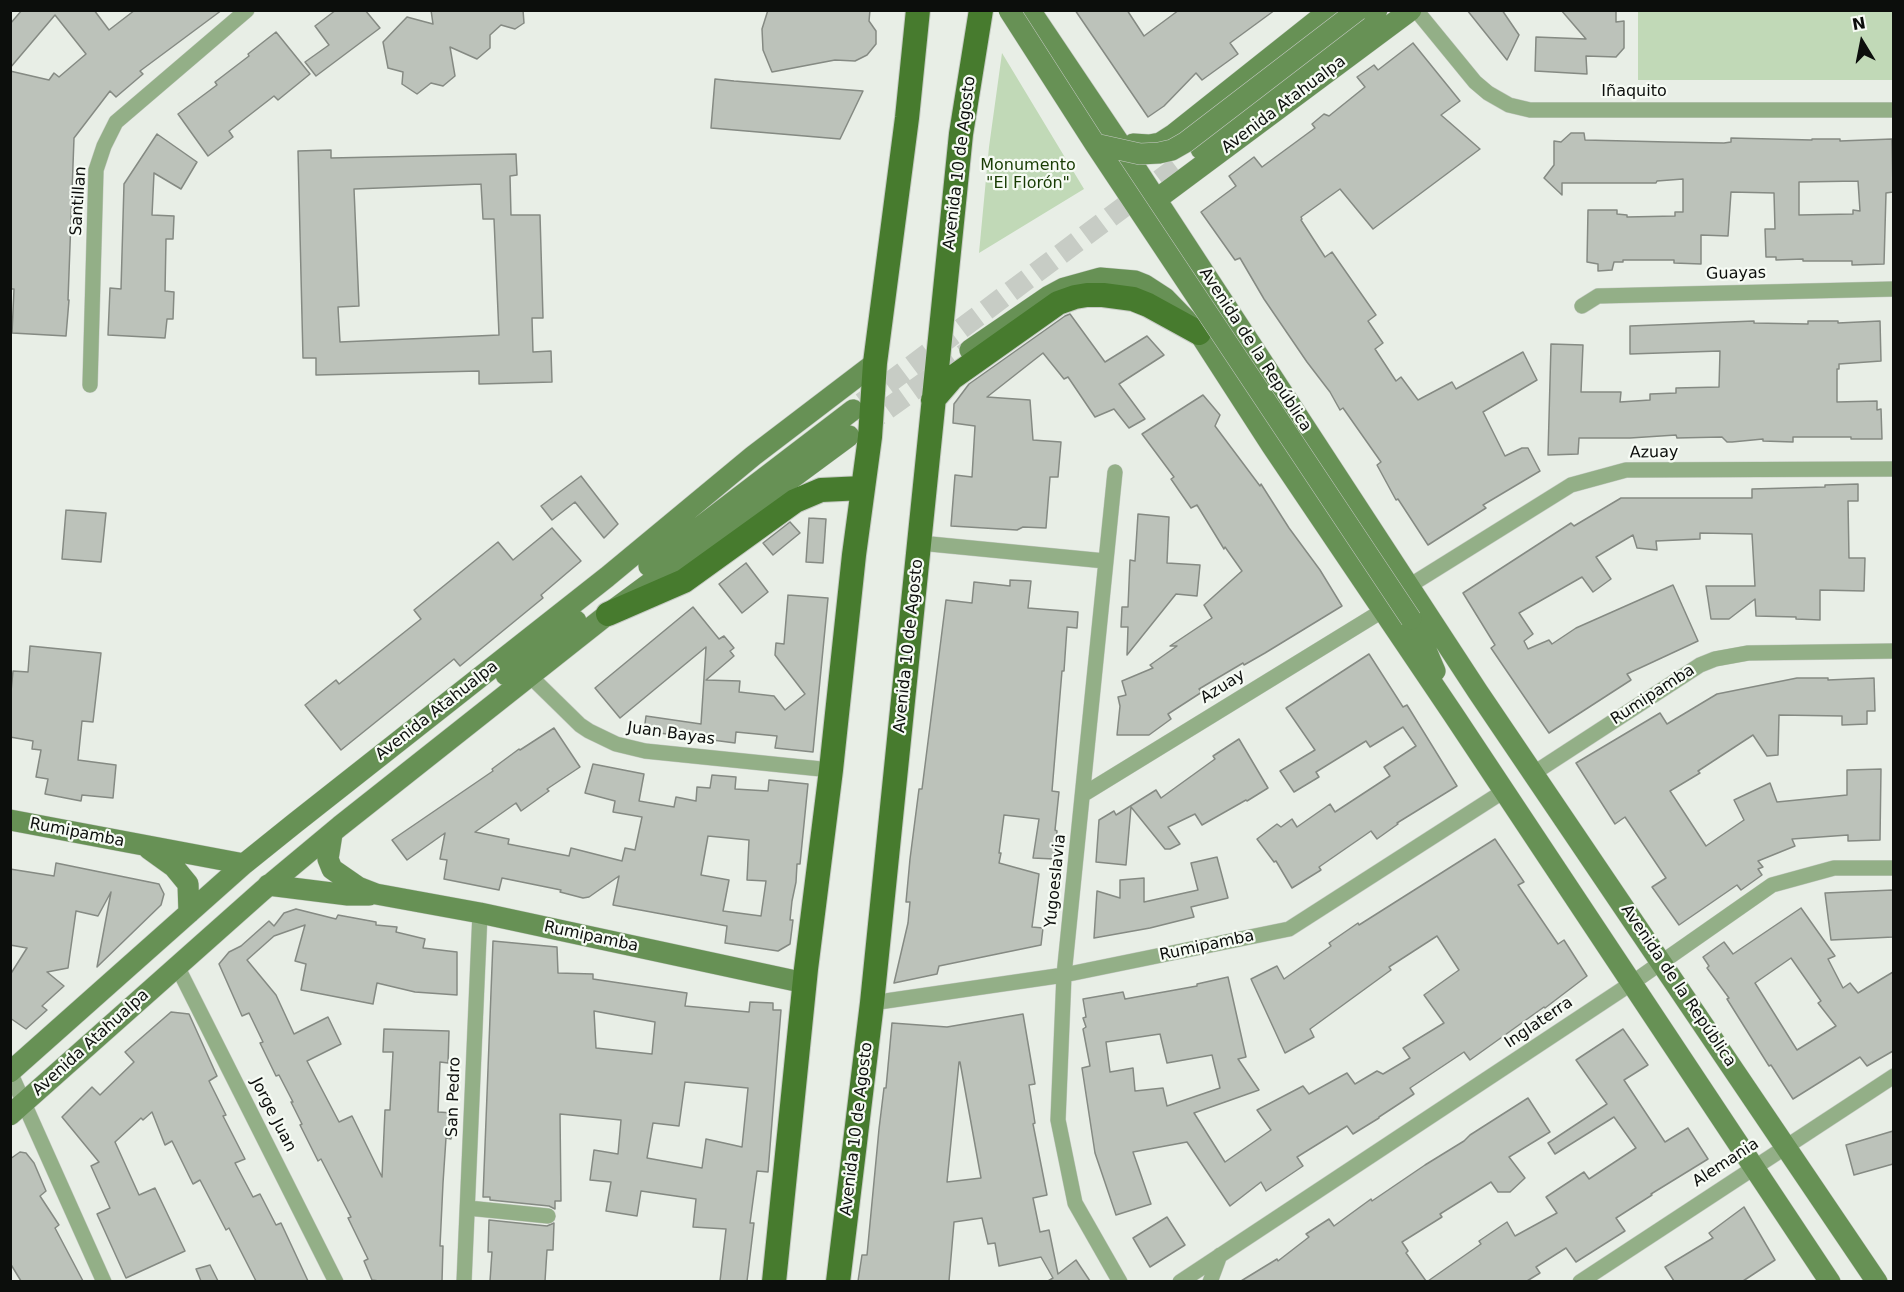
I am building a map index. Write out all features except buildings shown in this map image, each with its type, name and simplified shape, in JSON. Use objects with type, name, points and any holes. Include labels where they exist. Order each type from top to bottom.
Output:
[{"type":"main road","points":[[774,1281],[805,983],[854,555],[870,437],[875,363],[907,118],[918,10]]},
{"type":"main road","name":"Avenida 10 de Agosto","points":[[838,1281],[872,1003],[961,134],[981,10]]},
{"type":"main road","name":"Avenida de la República","points":[[1009,10],[1095,144],[1413,622],[1478,692]]},
{"type":"main road","name":"Avenida de la República","points":[[1030,10],[1478,692],[1877,1281]]},
{"type":"main road","points":[[1118,141],[1149,145],[1160,143],[1330,10]]},
{"type":"main road","points":[[1095,144],[1140,154],[1172,150],[1196,135],[1358,10]]},
{"type":"main road","name":"Avenida Atahualpa","points":[[1181,164],[1377,10]]},
{"type":"main road","name":"Avenida Atahualpa","points":[[1156,199],[1411,10]]},
{"type":"main road","points":[[970,350],[1049,296],[1064,288],[1100,278],[1135,281],[1145,285],[1165,298],[1199,333]]},
{"type":"main road","points":[[933,400],[951,378],[1058,303],[1075,297],[1103,295],[1133,299],[1199,333]]},
{"type":"main road","name":"Avenida de la República","points":[[1199,333],[1272,446],[1830,1281]]},
{"type":"main road","name":"Avenida Atahualpa","points":[[11,1072],[244,864],[608,577],[753,456],[875,363]]},
{"type":"main road","points":[[1246,405],[1261,406],[1274,398],[1277,388],[1274,380]]},
{"type":"main road","name":"Avenida Atahualpa","points":[[468,704],[853,410]]},
{"type":"main road","points":[[1272,446],[1274,428],[1287,419],[1294,419],[1302,423],[1309,432]]},
{"type":"main road","name":"Avenida Atahualpa","points":[[18,1108],[268,885],[336,830],[608,614],[849,436]]},
{"type":"main road","points":[[608,614],[684,580],[795,501],[821,490],[863,488]]},
{"type":"main road","name":"Avenida de la República","points":[[1413,622],[1453,714]]},
{"type":"main road","points":[[295,823],[330,803],[456,708],[468,704]]},
{"type":"main road","points":[[336,830],[362,795],[461,715],[468,704]]},
{"type":"main road","name":"Rumipamba","points":[[10,820],[244,864]]},
{"type":"main road","name":"Rumipamba","points":[[336,830],[328,859],[332,869],[358,887],[376,894],[480,913],[805,983]]},
{"type":"main road","name":"Rumipamba","points":[[144,845],[174,867],[188,884],[189,913]]},
{"type":"main road","name":"Rumipamba","points":[[268,885],[348,895],[376,894]]},
{"type":"street","name":"Iñaquito","points":[[1416,10],[1475,82],[1488,93],[1509,105],[1530,110],[1893,110]]},
{"type":"street","name":"Santillan","points":[[90,385],[96,170],[104,146],[116,122],[243,12]]},
{"type":"street","name":"Guayas","points":[[1582,306],[1598,296],[1893,289]]},
{"type":"street","name":"Azuay","points":[[1409,586],[1571,485],[1626,470],[1893,469]]},
{"type":"street","name":"Yugoeslavia","points":[[1115,472],[1064,975],[1058,1120],[1074,1203],[1120,1281]]},
{"type":"street","points":[[920,543],[1105,561]]},
{"type":"street","name":"Azuay","points":[[1084,794],[1382,610]]},
{"type":"street","name":"Rumipamba","points":[[1534,773],[1700,665],[1715,659],[1748,653],[1893,651]]},
{"type":"street","name":"Juan Bayas","points":[[531,676],[580,725],[616,744],[645,751],[831,770]]},
{"type":"street","name":"Rumipamba","points":[[872,1003],[1064,975],[1289,929],[1504,791]]},
{"type":"street","name":"Inglaterra","points":[[1180,1281],[1632,983],[1772,885],[1834,868],[1893,868]]},
{"type":"street","name":"San Pedro","points":[[464,1281],[480,913]]},
{"type":"street","name":"Jorge Juan","points":[[177,966],[336,1281]]},
{"type":"street","points":[[11,1072],[18,1108],[104,1281]]},
{"type":"street","name":"Alemania","points":[[1585,1280],[1893,1076]]},
{"type":"street","points":[[468,1208],[548,1216]]},
{"type":"street","points":[[1210,1281],[1220,1255]]},
{"type":"green space","points":[[1638,11],[1893,11],[1893,80],[1638,80]]},
{"type":"green space","name":"Monumento \"El Florón\"","points":[[1002,53],[1084,189],[979,253],[989,147]]},
{"type":"tunnel","points":[[862,403],[1181,164]]},
{"type":"tunnel","points":[[862,427],[970,350]]}]
